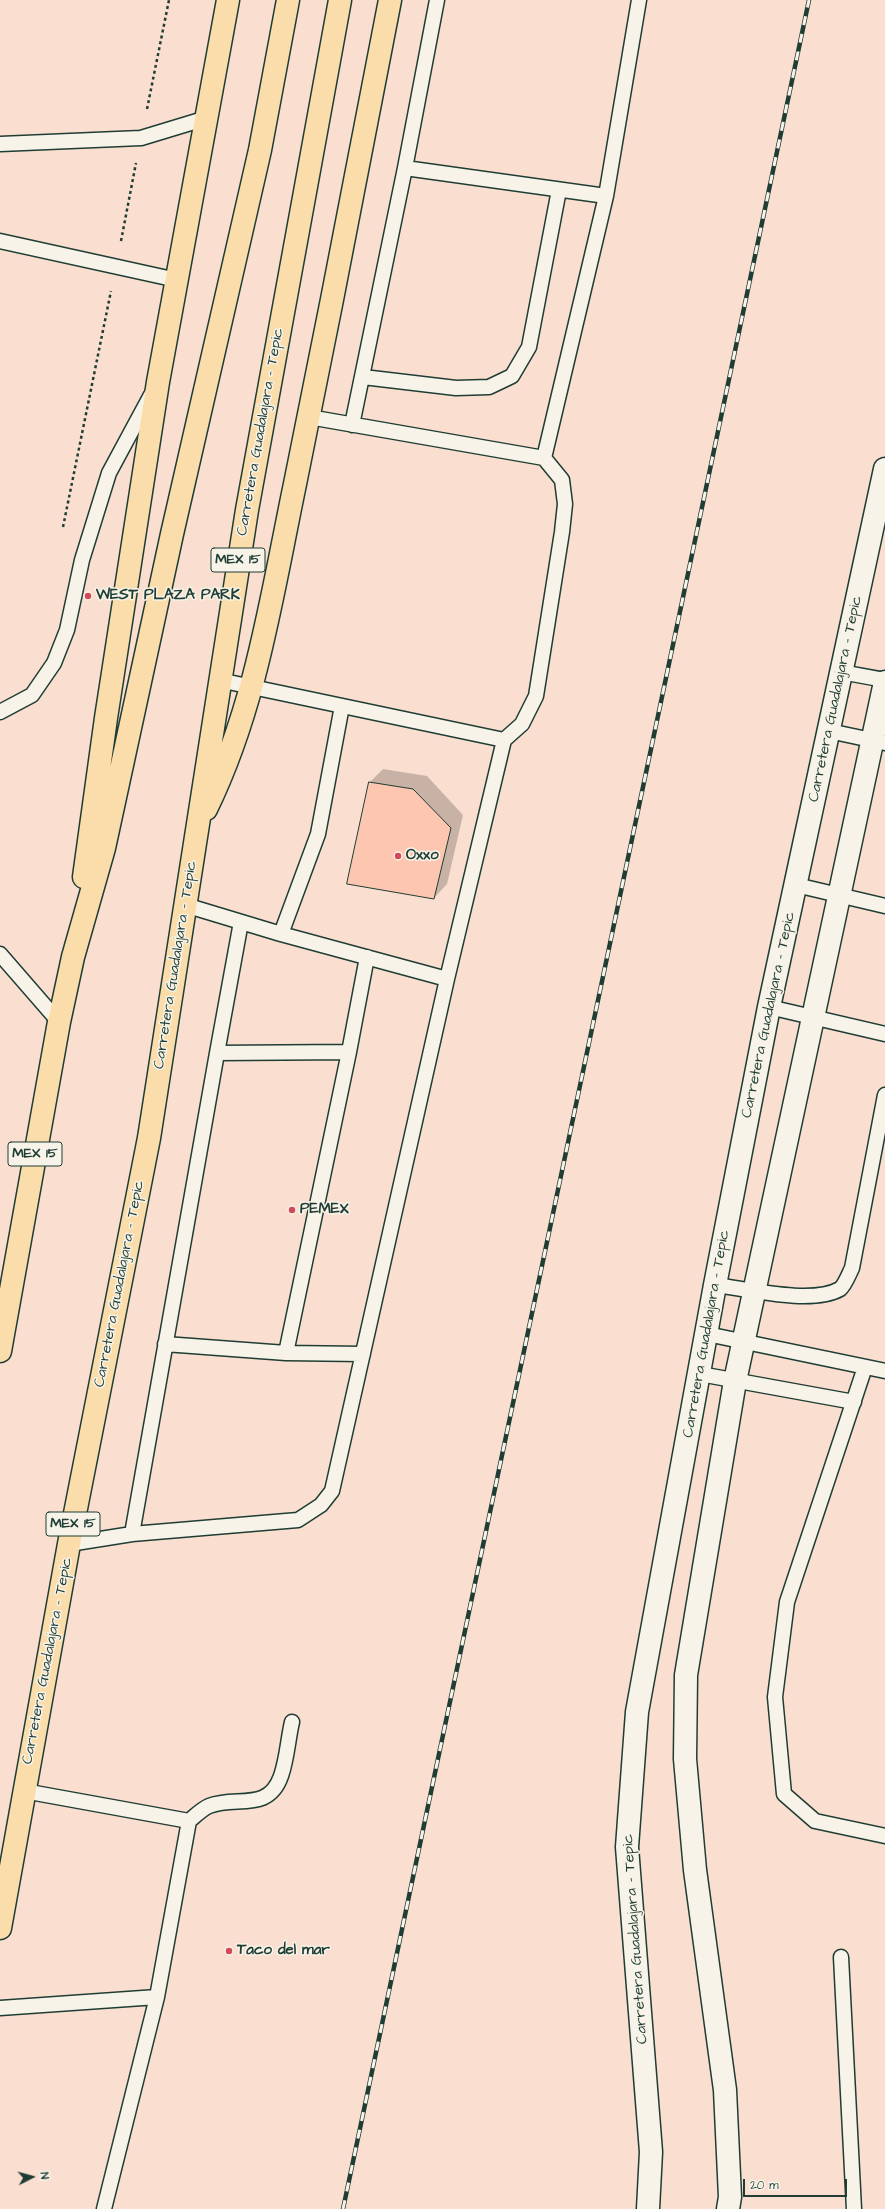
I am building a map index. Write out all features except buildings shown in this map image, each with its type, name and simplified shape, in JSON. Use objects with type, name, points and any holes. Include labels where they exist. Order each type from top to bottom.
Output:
[{"type":"highway","points":[[73,958],[106,718],[158,382],[228,0]]},
{"type":"highway","name":"MEX 15","points":[[0,1351],[59,1022],[73,958],[104,848],[172,534],[260,150],[288,0]]},
{"type":"highway","name":"Carretera Guadalajara - Tepic","points":[[0,1928],[70,1544],[149,1138],[219,680],[247,510],[340,0]]},
{"type":"highway","points":[[197,828],[224,772],[252,687],[309,417],[390,0]]},
{"type":"street","name":"Carretera Guadalajara - Tepic","points":[[648,2209],[651,2152],[627,1847],[637,1712],[700,1374],[715,1285],[769,1007],[885,469]]},
{"type":"street","points":[[728,2209],[730,2197],[725,2090],[695,1870],[685,1759],[686,1675],[735,1381],[839,896],[879,741],[885,681]]},
{"type":"lane","points":[[352,425],[406,168],[437,0]]},
{"type":"lane","points":[[544,458],[606,196],[639,0]]},
{"type":"lane","points":[[0,144],[141,138],[207,118]]},
{"type":"lane","points":[[406,168],[606,196]]},
{"type":"lane","points":[[362,377],[456,388],[483,388],[489,387],[512,376],[529,347],[559,190]]},
{"type":"lane","points":[[0,241],[177,280]]},
{"type":"lane","points":[[0,712],[32,695],[54,663],[67,630],[82,560],[109,473],[158,382]]},
{"type":"lane","points":[[70,1544],[132,1534],[298,1520],[321,1505],[332,1492],[447,979],[504,740],[522,724],[536,696],[562,532],[565,504],[562,480],[544,458],[309,417]]},
{"type":"lane","points":[[841,672],[885,681]]},
{"type":"lane","points":[[219,680],[504,740]]},
{"type":"lane","points":[[281,934],[318,834],[342,706]]},
{"type":"lane","points":[[829,731],[879,741]]},
{"type":"lane","points":[[796,885],[885,906]]},
{"type":"lane","points":[[185,905],[281,934],[447,979]]},
{"type":"lane","points":[[132,1534],[241,922]]},
{"type":"lane","points":[[0,954],[59,1022]]},
{"type":"lane","points":[[286,1353],[349,1052],[367,957]]},
{"type":"lane","points":[[769,1007],[885,1034]]},
{"type":"lane","points":[[217,1053],[349,1052]]},
{"type":"lane","points":[[715,1285],[806,1297],[826,1294],[841,1288],[852,1268],[885,1095]]},
{"type":"lane","points":[[707,1334],[885,1371]]},
{"type":"lane","points":[[165,1344],[286,1353],[363,1354]]},
{"type":"lane","points":[[865,1367],[787,1602],[776,1697],[784,1794],[814,1821],[885,1836]]},
{"type":"lane","points":[[700,1374],[854,1402]]},
{"type":"lane","points":[[104,2209],[157,1998],[189,1821],[208,1807],[221,1803],[259,1800],[272,1793],[281,1777],[292,1722]]},
{"type":"lane","points":[[24,1791],[189,1821]]},
{"type":"lane","points":[[841,1957],[854,2209]]},
{"type":"lane","points":[[0,2008],[157,1998]]},
{"type":"path","points":[[62,532],[169,0]]},
{"type":"shaded area","points":[[0,0],[885,0],[885,2209],[0,2209]]},
{"type":"railway","points":[[343,2209],[809,0]]},
{"type":"place","name":"WEST PLAZA PARK","points":[[88,596]]},
{"type":"place","name":"Oxxo","points":[[398,856]]},
{"type":"place","name":"PEMEX","points":[[292,1210]]},
{"type":"place","name":"Taco del mar","points":[[229,1951]]}]
